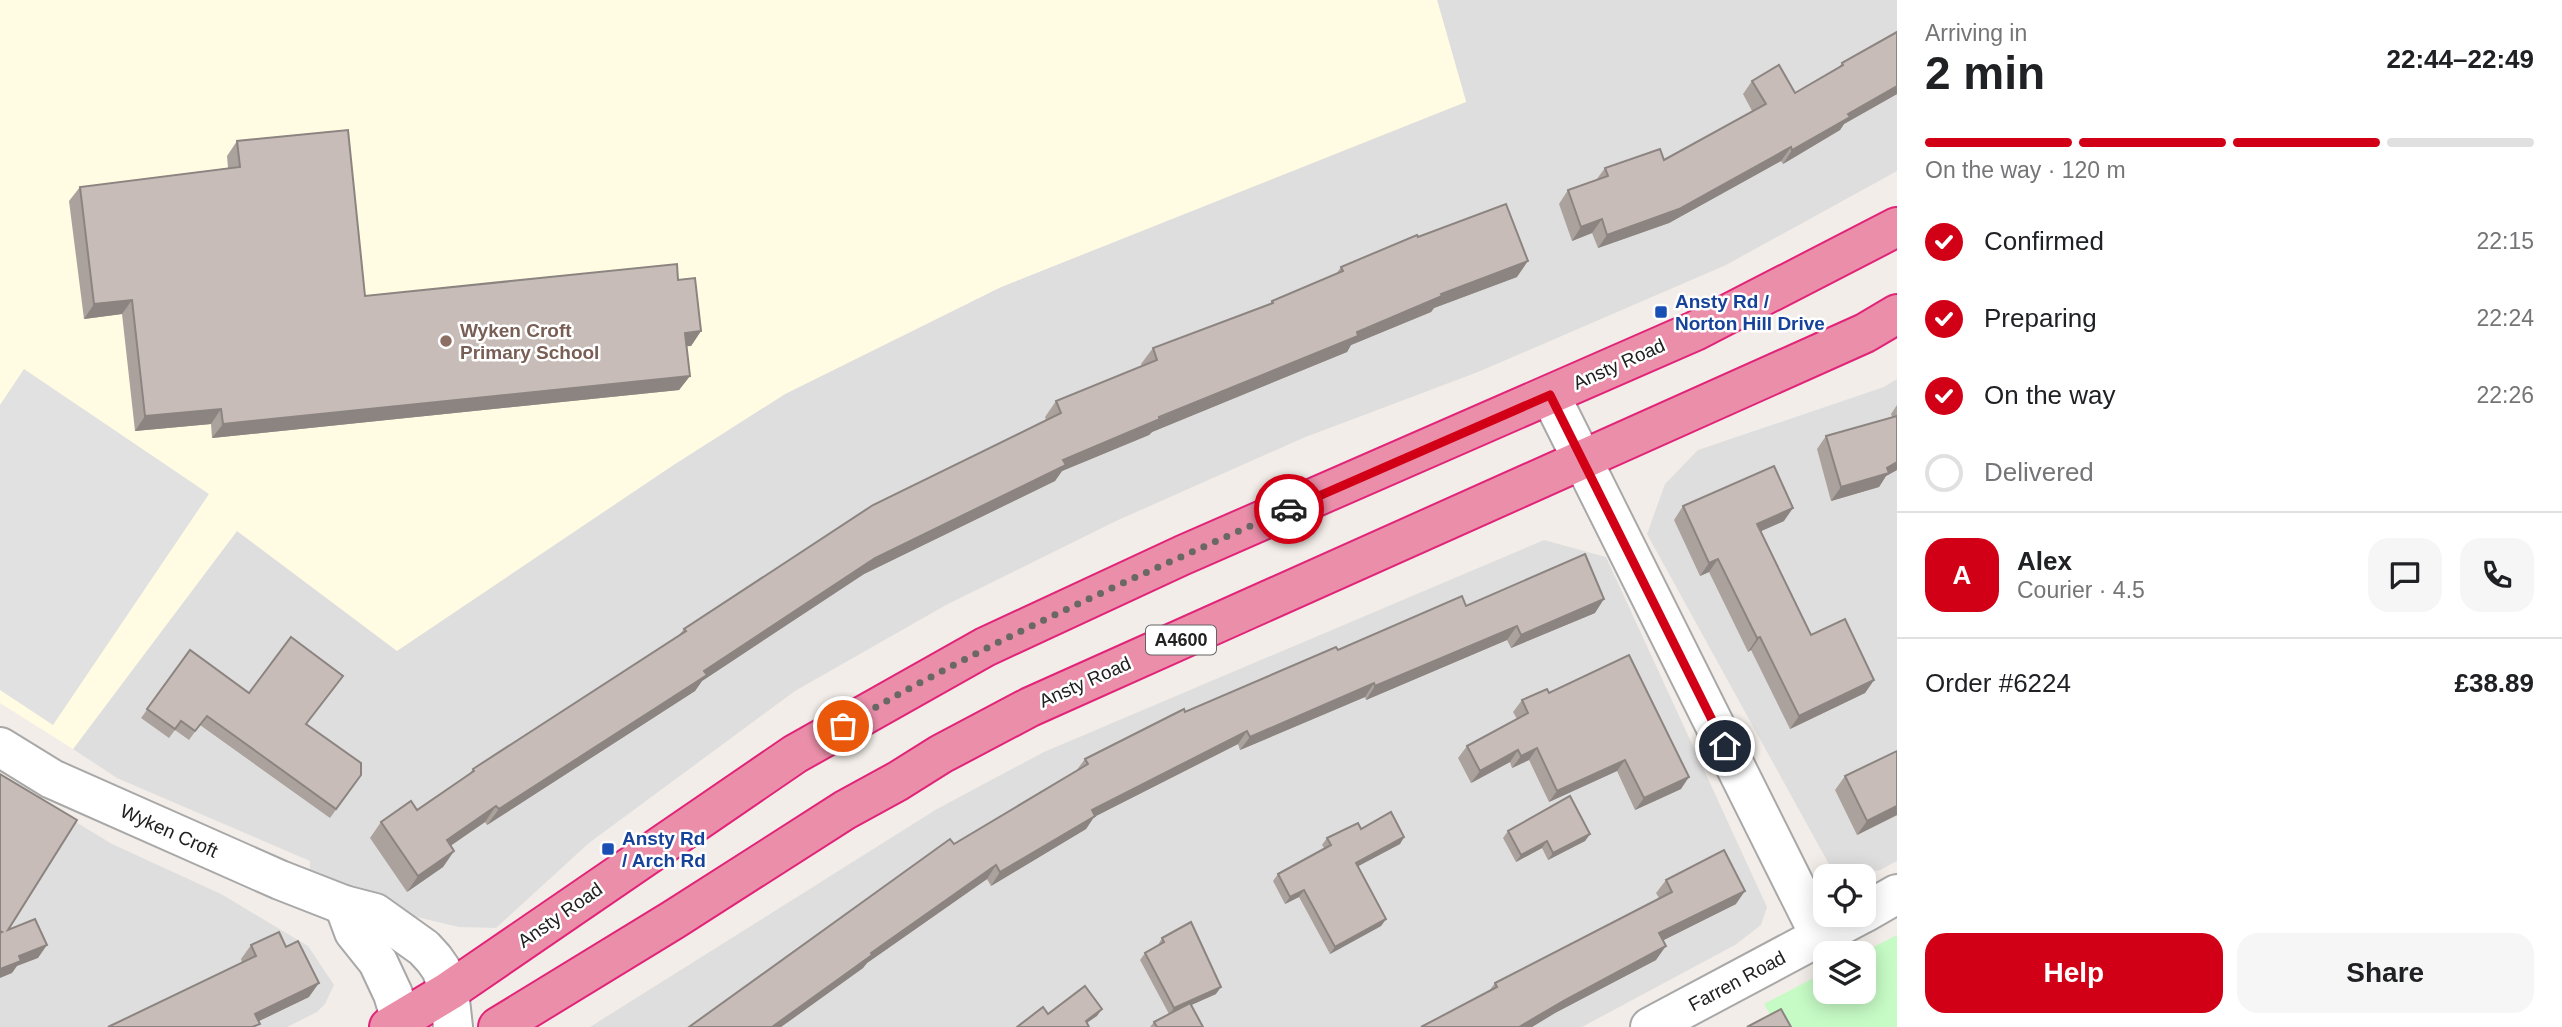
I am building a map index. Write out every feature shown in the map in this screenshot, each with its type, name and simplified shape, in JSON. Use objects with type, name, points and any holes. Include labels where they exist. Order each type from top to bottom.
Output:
[{"type":"highway","name":"Ansty Road","points":[[398,1025],[451,1009],[795,754],[985,647],[1183,555],[1695,331],[1897,227]]},
{"type":"highway","name":"Ansty Road","points":[[499,1027],[845,810],[941,754],[1019,713],[1582,462],[1865,333],[1897,314]]},
{"type":"street","points":[[1550,395],[1821,938]]},
{"type":"street","name":"Wyken Croft","points":[[0,747],[52,779],[344,905],[375,914],[424,948],[441,969],[451,1009]]},
{"type":"street","name":"Farren Road","points":[[1876,906],[1897,894]]},
{"type":"street","points":[[344,905],[354,932],[378,962],[398,1025]]},
{"type":"street","name":"Farren Road","points":[[1650,1027],[1840,927]]},
{"type":"shaded area","name":"Wyken Croft Primary School","points":[[0,0],[1437,0],[1466,102],[1001,287],[785,394],[675,464],[397,651],[237,531],[73,749],[0,703]]},
{"type":"shaded area","points":[[1437,0],[1897,0],[1897,171],[1726,265],[1478,372],[1303,438],[1116,521],[946,605],[795,691],[589,843],[496,928],[459,927],[400,913],[310,871],[310,861],[117,778],[73,749],[237,530],[675,464],[785,394],[1001,287],[1466,101]]},
{"type":"shaded area","points":[[24,369],[209,494],[53,725],[0,690],[0,405]]},
{"type":"shaded area","points":[[1897,379],[1897,861],[1876,871],[1876,864],[1829,864],[1647,534],[1665,484],[1698,450],[1884,387]]},
{"type":"shaded area","points":[[1544,540],[1606,557],[1767,907],[1761,925],[1735,945],[1582,1027],[590,1027],[937,809],[1044,752]]},
{"type":"shaded area","points":[[0,776],[112,844],[221,894],[308,946],[334,985],[325,1004],[317,1012],[287,1027],[0,1027]]},
{"type":"green space","points":[[1897,935],[1897,1027],[1777,1027],[1764,1004],[1813,978],[1813,1004],[1876,1004],[1876,946]]},
{"type":"building","points":[[1897,32],[1897,86],[1848,114],[1850,117],[1679,209],[1607,235],[1602,219],[1581,227],[1568,190],[1608,176],[1605,168],[1660,149],[1664,160],[1766,104],[1752,81],[1779,65],[1795,93]]},
{"type":"building","name":"Wyken Croft Primary School","points":[[348,130],[365,296],[677,264],[678,280],[695,278],[701,331],[685,333],[690,376],[223,424],[221,409],[145,416],[132,300],[94,304],[80,187],[240,167],[237,141]]},
{"type":"building","points":[[1506,204],[1528,261],[1441,294],[1442,296],[1357,332],[1358,336],[1159,417],[1160,419],[1063,460],[1066,465],[875,558],[704,671],[707,675],[499,809],[496,806],[447,840],[454,851],[418,876],[381,822],[411,801],[417,810],[474,771],[473,769],[686,631],[684,629],[873,505],[1061,413],[1056,401],[1157,360],[1153,348],[1273,303],[1272,301],[1343,271],[1341,267],[1417,235],[1418,237]]},
{"type":"building","points":[[1897,416],[1897,462],[1887,468],[1889,473],[1841,487],[1826,436]]},
{"type":"building","points":[[1774,466],[1793,508],[1757,524],[1811,635],[1845,619],[1874,680],[1799,716],[1718,559],[1709,563],[1683,506]]},
{"type":"building","points":[[1585,554],[1604,599],[1521,635],[1517,626],[1375,686],[1374,683],[1250,737],[1247,731],[1092,810],[1095,816],[1000,872],[996,865],[772,1027],[689,1027],[950,839],[954,844],[1088,764],[1085,759],[1184,709],[1185,712],[1336,647],[1338,650],[1462,596],[1466,606]]},
{"type":"building","points":[[291,637],[343,676],[306,724],[361,763],[361,775],[336,809],[207,716],[195,731],[181,721],[175,729],[147,709],[190,650],[249,693]]},
{"type":"building","points":[[1629,655],[1689,777],[1644,798],[1625,760],[1557,791],[1537,748],[1521,756],[1518,750],[1480,771],[1467,746],[1528,713],[1522,700],[1547,689],[1549,693]]},
{"type":"building","points":[[1897,751],[1897,806],[1867,821],[1845,776]]},
{"type":"building","points":[[0,774],[77,820],[8,930],[35,919],[47,945],[19,956],[21,961],[0,969],[2,932]]},
{"type":"building","points":[[1570,796],[1590,834],[1553,853],[1547,841],[1521,855],[1508,831]]},
{"type":"building","points":[[1391,812],[1404,837],[1356,863],[1386,919],[1335,947],[1304,890],[1290,897],[1278,874],[1331,845],[1327,838],[1358,823],[1361,829]]},
{"type":"building","points":[[1724,850],[1745,891],[1659,933],[1666,946],[1519,1027],[1421,1027],[1497,987],[1495,983],[1672,892],[1666,880]]},
{"type":"building","points":[[1191,922],[1221,987],[1174,1008],[1145,953],[1164,942],[1162,938]]},
{"type":"building","points":[[279,932],[286,947],[298,941],[319,983],[255,1014],[260,1024],[252,1027],[108,1027],[256,956],[251,945]]},
{"type":"building","points":[[1085,986],[1102,1009],[1086,1021],[1089,1027],[1017,1027],[1043,1007],[1048,1014]]},
{"type":"building","points":[[1190,1003],[1203,1027],[1157,1027],[1154,1022]]},
{"type":"building","points":[[1781,1009],[1791,1027],[1747,1027]]},
{"type":"way so far","points":[[843,726],[985,647],[1289,509]]},
{"type":"place","name":"Ansty Rd / Norton Hill Drive","points":[[1661,312]]},
{"type":"place","name":"Wyken Croft Primary School","points":[[446,341]]},
{"type":"place","name":"Ansty Rd / Arch Rd","points":[[608,849]]},
{"type":"route","points":[[1289,509],[1550,395],[1725,746]]}]
